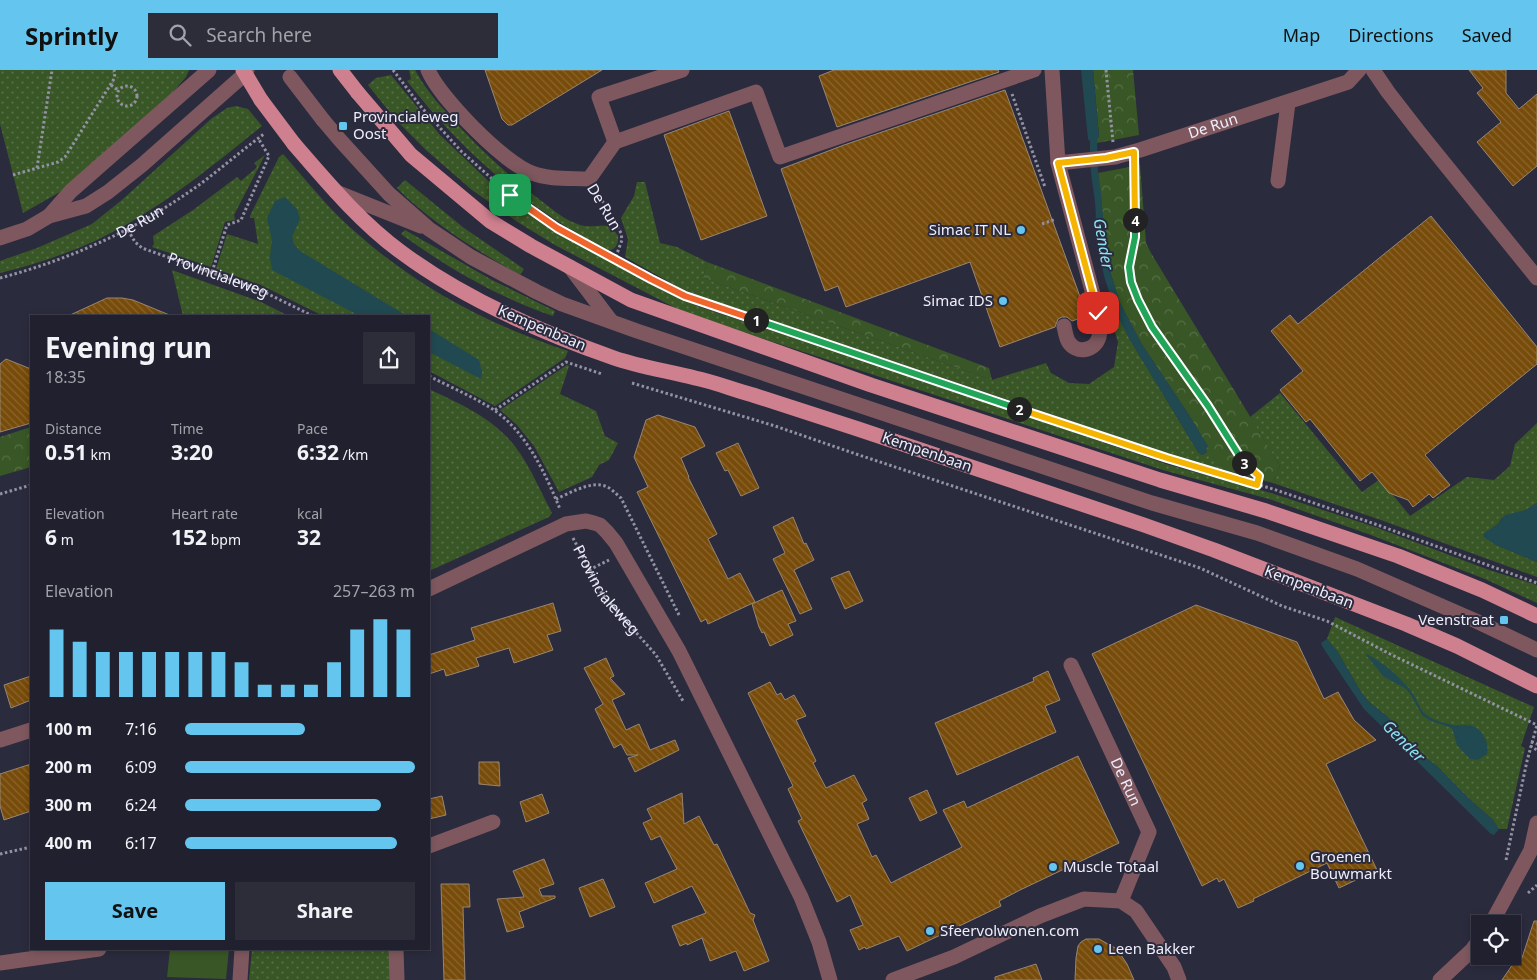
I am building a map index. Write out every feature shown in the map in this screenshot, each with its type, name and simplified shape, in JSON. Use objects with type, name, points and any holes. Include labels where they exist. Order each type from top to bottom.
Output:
[{"type":"main road","points":[[340,70],[412,155],[490,221],[531,246],[631,300],[889,391],[1160,480],[1266,511],[1389,553],[1482,590],[1537,616]]},
{"type":"main road","name":"Kempenbaan","points":[[245,71],[261,100],[294,144],[336,192],[374,230],[400,252],[436,277],[495,308],[540,329],[615,358],[698,378],[762,398],[1161,531],[1406,624],[1457,646],[1537,686]]},
{"type":"street","points":[[49,216],[71,191],[209,70]]},
{"type":"street","name":"De Run","points":[[428,70],[433,82],[465,120],[513,163],[531,173],[548,178],[589,179]]},
{"type":"street","points":[[615,142],[599,97],[682,70]]},
{"type":"street","points":[[589,179],[615,142],[756,92],[780,157],[1034,70]]},
{"type":"street","points":[[1052,70],[1058,163],[1098,313],[1100,322],[1098,339],[1094,346],[1088,350],[1073,347],[1068,341],[1064,326]]},
{"type":"street","name":"De Run","points":[[1058,163],[1110,158],[1134,152],[1348,82],[1359,70]]},
{"type":"street","points":[[1374,70],[1418,132],[1537,278]]},
{"type":"street","points":[[0,238],[27,229],[49,216],[86,206],[108,192],[142,165],[245,71]]},
{"type":"street","name":"Kempenbaan","points":[[287,73],[323,120],[389,194],[430,229],[471,257],[536,292],[562,304],[646,334],[1152,503],[1257,533],[1357,569],[1537,650]]},
{"type":"street","points":[[1278,181],[1288,103]]},
{"type":"street","name":"Kempenbaan","points":[[336,192],[430,229]]},
{"type":"street","points":[[570,267],[612,321]]},
{"type":"street","name":"Provincialeweg","points":[[566,524],[586,521],[594,523],[607,532],[616,543],[679,651],[801,897],[830,980]]},
{"type":"street","points":[[430,589],[566,524]]},
{"type":"street","name":"De Run","points":[[1070,666],[1149,832],[1121,901]]},
{"type":"street","points":[[0,740],[30,730]]},
{"type":"street","points":[[430,846],[493,822]]},
{"type":"street","points":[[1496,915],[1534,848],[1537,823]]},
{"type":"street","points":[[893,980],[954,958],[1040,916],[1084,899],[1121,901],[1136,911],[1174,967],[1179,980]]},
{"type":"street","points":[[0,963],[92,950]]},
{"type":"street","points":[[240,980],[242,950]]},
{"type":"street","points":[[396,950],[397,980]]},
{"type":"street","points":[[1440,980],[1471,951]]},
{"type":"path","points":[[37,168],[52,70]]},
{"type":"path","points":[[13,175],[58,162],[65,156],[111,85],[114,79],[114,70]]},
{"type":"path","points":[[393,70],[422,108],[461,151],[510,195],[557,228],[685,296],[1167,458],[1375,524],[1537,583]]},
{"type":"path","points":[[1106,70],[1110,158]]},
{"type":"path","points":[[1007,79],[1048,193]]},
{"type":"path","points":[[111,85],[119,91]]},
{"type":"path","points":[[128,86],[132,88],[136,91],[136,101],[132,105],[123,105],[119,102],[117,96],[119,91],[128,86]]},
{"type":"path","name":"De Run","points":[[0,278],[31,270],[89,249],[128,230],[186,194],[264,134]]},
{"type":"path","points":[[212,272],[227,225],[241,220],[269,156],[258,138]]},
{"type":"path","points":[[1134,152],[1135,237],[1129,267],[1131,282],[1152,327],[1208,406],[1240,458],[1259,476],[1257,485]]},
{"type":"path","name":"De Run","points":[[589,179],[621,233],[622,240],[615,259]]},
{"type":"path","points":[[1042,224],[1056,218]]},
{"type":"path","name":"Provincialeweg","points":[[128,230],[135,242],[142,248],[260,290],[311,315]]},
{"type":"path","points":[[494,410],[566,362],[604,374]]},
{"type":"path","points":[[430,377],[494,410],[522,438],[534,454],[556,499]]},
{"type":"path","points":[[623,380],[802,435],[1200,568],[1282,606],[1327,621],[1390,654],[1537,725],[1530,746],[1505,865]]},
{"type":"path","points":[[0,494],[30,485]]},
{"type":"path","name":"Provincialeweg","points":[[566,524],[602,594],[656,655],[686,708]]},
{"type":"path","points":[[1531,742],[1537,744]]},
{"type":"path","points":[[1530,746],[1537,750]]},
{"type":"path","points":[[0,854],[30,847]]},
{"type":"green space","points":[[0,70],[189,70],[186,77],[172,93],[67,188],[23,213],[0,124]]},
{"type":"green space","points":[[409,70],[415,70],[438,103],[491,159],[561,216],[580,225],[612,227],[618,236],[615,248],[608,250],[579,234],[551,217],[498,177],[473,155],[428,107],[407,81],[411,79]]},
{"type":"green space","points":[[1093,70],[1133,70],[1139,135],[1097,143],[1099,136]]},
{"type":"green space","points":[[391,75],[440,135],[500,192],[573,242],[682,299],[700,307],[883,367],[1166,464],[1271,493],[1375,527],[1489,570],[1537,585],[1537,603],[1485,579],[1371,535],[1269,499],[1163,470],[685,313],[555,245],[516,221],[472,190],[426,150],[396,120],[368,85],[376,78]]},
{"type":"green space","points":[[236,106],[248,109],[262,126],[183,188],[141,216],[97,240],[49,259],[0,273],[0,261],[37,248],[92,224],[123,199],[211,119],[227,108]]},
{"type":"green space","points":[[283,154],[339,217],[391,261],[418,280],[474,313],[504,327],[568,351],[565,358],[495,406],[430,372],[430,315],[321,315],[261,285],[216,269],[227,234],[258,244],[254,218],[250,218],[250,216],[279,157]]},
{"type":"green space","points":[[265,155],[234,215],[235,220],[225,222],[211,267],[152,247],[154,244],[153,236],[193,210],[237,177],[241,181],[257,167],[254,163]]},
{"type":"green space","points":[[1140,165],[1146,243],[1280,466],[1273,483],[1221,469],[1189,415],[1141,343],[1120,303],[1108,265],[1098,173]]},
{"type":"green space","points":[[405,180],[464,228],[524,269],[520,275],[471,246],[425,213],[397,188]]},
{"type":"green space","points":[[637,182],[645,182],[660,243],[677,247],[707,262],[703,278],[992,380],[1046,363],[1051,373],[1069,383],[1089,384],[1114,367],[1118,342],[1107,306],[1113,304],[1129,338],[1198,452],[1202,455],[1207,452],[1205,448],[1208,446],[1221,469],[1199,464],[699,296],[678,287],[625,257],[628,239],[621,218],[634,196]]},
{"type":"green space","points":[[405,230],[492,280],[555,311],[553,316],[513,300],[474,281],[437,259],[401,234]]},
{"type":"green space","points":[[707,262],[989,368],[992,380],[703,278]]},
{"type":"green space","points":[[172,270],[261,302],[287,315],[183,315]]},
{"type":"green space","points":[[567,365],[569,366],[560,394],[596,411],[605,436],[618,443],[609,460],[599,465],[592,477],[559,492],[534,446],[517,425],[500,410]]},
{"type":"green space","points":[[430,389],[460,404],[490,422],[507,437],[526,463],[552,513],[549,517],[430,571]]},
{"type":"green space","points":[[1280,393],[1362,492],[1380,479],[1410,516],[1467,477],[1494,480],[1510,466],[1515,444],[1537,423],[1537,503],[1526,510],[1502,518],[1498,524],[1484,534],[1494,544],[1537,562],[1537,577],[1273,483],[1280,466],[1250,417]]},
{"type":"green space","points":[[30,427],[30,467],[0,476],[0,437]]},
{"type":"green space","points":[[1335,617],[1534,707],[1521,746],[1525,748],[1507,829],[1499,829],[1493,820],[1437,766],[1423,756],[1399,733],[1388,717],[1370,703],[1361,692],[1337,651],[1327,639]]},
{"type":"green space","points":[[170,950],[229,950],[226,979],[167,977]]},
{"type":"green space","points":[[252,950],[391,950],[392,980],[249,980]]},
{"type":"water","name":"Gender","points":[[1081,70],[1093,70],[1099,136],[1097,139],[1098,173],[1108,265],[1120,303],[1141,343],[1208,446],[1207,452],[1202,455],[1198,452],[1129,338],[1116,313],[1104,276],[1094,227],[1096,208]]},
{"type":"water","points":[[285,197],[297,209],[300,219],[292,237],[294,244],[300,251],[405,315],[358,315],[272,270],[270,257],[272,241],[267,218],[275,201]]},
{"type":"water","points":[[430,330],[479,360],[482,372],[481,379],[430,353]]},
{"type":"water","points":[[1537,503],[1537,562],[1494,544],[1484,537],[1483,534],[1498,524],[1505,515],[1526,510]]},
{"type":"water","name":"Gender","points":[[1327,639],[1337,651],[1361,692],[1370,703],[1388,717],[1399,733],[1423,756],[1437,766],[1493,820],[1499,829],[1494,835],[1364,709],[1322,646],[1321,643]]},
{"type":"water","points":[[1367,654],[1387,667],[1409,688],[1425,714],[1437,721],[1473,726],[1481,731],[1486,740],[1487,754],[1478,760],[1470,759],[1457,745],[1452,728],[1429,720],[1422,715],[1405,688],[1384,677]]},
{"type":"building","points":[[485,70],[602,70],[512,125],[508,125],[502,119]]},
{"type":"building","points":[[834,70],[998,70],[999,72],[837,127],[819,76]]},
{"type":"building","points":[[1469,70],[1506,70],[1506,93],[1519,109],[1537,94],[1537,166],[1513,186],[1477,142],[1501,122],[1477,93],[1483,88]]},
{"type":"building","points":[[1005,90],[1087,316],[1072,321],[1067,317],[1062,317],[1058,319],[1055,327],[1000,347],[970,262],[846,307],[838,286],[825,291],[781,169],[844,145]]},
{"type":"building","points":[[729,111],[767,216],[701,240],[664,135]]},
{"type":"building","points":[[1431,216],[1537,347],[1537,364],[1425,455],[1450,485],[1433,498],[1429,494],[1413,507],[1408,500],[1389,493],[1372,472],[1360,481],[1310,419],[1306,422],[1280,390],[1303,371],[1271,331],[1290,315],[1298,324]]},
{"type":"building","points":[[107,298],[122,298],[133,300],[170,315],[70,315]]},
{"type":"building","points":[[6,359],[30,369],[30,423],[0,432],[0,364]]},
{"type":"building","points":[[658,415],[695,427],[705,446],[681,458],[688,477],[717,534],[708,539],[728,579],[740,573],[755,602],[708,624],[706,619],[701,622],[637,492],[648,487],[634,457],[646,420]]},
{"type":"building","points":[[738,443],[759,488],[741,496],[728,470],[725,471],[716,453]]},
{"type":"building","points":[[793,517],[804,544],[806,543],[814,560],[794,570],[812,609],[800,614],[773,559],[785,553],[773,527]]},
{"type":"building","points":[[849,571],[863,601],[845,609],[831,578]]},
{"type":"building","points":[[782,590],[796,621],[788,624],[793,635],[770,646],[764,632],[762,633],[759,627],[752,604]]},
{"type":"building","points":[[553,603],[561,631],[547,635],[553,650],[514,663],[509,648],[476,658],[479,666],[446,676],[444,669],[430,674],[430,655],[475,640],[471,628]]},
{"type":"building","points":[[1196,605],[1297,642],[1324,699],[1338,692],[1354,720],[1376,740],[1326,764],[1377,870],[1339,888],[1327,863],[1238,908],[1224,879],[1219,882],[1217,878],[1202,886],[1092,654]]},
{"type":"building","points":[[606,658],[614,676],[610,678],[625,694],[612,700],[626,730],[639,724],[650,750],[675,740],[679,750],[635,772],[628,758],[638,755],[627,755],[621,744],[614,748],[595,709],[603,704],[584,668]]},
{"type":"building","points":[[1048,671],[1060,700],[1045,706],[1056,732],[957,775],[935,723],[1034,681],[1033,678]]},
{"type":"building","points":[[30,676],[30,700],[11,708],[4,685]]},
{"type":"building","points":[[770,682],[777,695],[781,693],[785,700],[794,695],[806,716],[796,720],[816,761],[813,763],[826,788],[854,775],[867,800],[862,803],[869,819],[857,824],[872,857],[876,855],[891,883],[962,847],[943,810],[964,801],[967,808],[1078,756],[1119,843],[1020,890],[999,901],[1001,906],[907,951],[899,936],[859,950],[850,930],[863,925],[850,895],[837,902],[798,821],[802,819],[788,789],[793,786],[748,693]]},
{"type":"building","points":[[479,762],[499,762],[500,786],[479,784]]},
{"type":"building","points":[[30,764],[30,811],[4,820],[0,806],[0,774]]},
{"type":"building","points":[[927,790],[937,813],[920,821],[909,798]]},
{"type":"building","points":[[682,793],[684,824],[699,816],[714,845],[717,844],[750,913],[755,915],[753,920],[769,961],[744,971],[736,951],[710,961],[702,938],[680,946],[672,926],[706,913],[692,886],[654,903],[645,883],[677,869],[660,836],[651,840],[643,823],[652,819],[647,809]]},
{"type":"building","points":[[542,794],[549,813],[526,822],[520,802]]},
{"type":"building","points":[[442,796],[446,815],[430,819],[430,799]]},
{"type":"building","points":[[544,859],[554,884],[539,889],[542,896],[555,896],[555,898],[519,912],[524,927],[507,932],[497,899],[524,897],[513,871]]},
{"type":"building","points":[[603,879],[615,907],[590,917],[579,888]]},
{"type":"building","points":[[441,884],[469,884],[470,907],[463,907],[465,980],[444,980]]},
{"type":"building","points":[[1534,921],[1537,921],[1537,980],[1502,980],[1512,965],[1521,965]]},
{"type":"building","points":[[1086,939],[1099,939],[1117,949],[1127,964],[1134,980],[1075,980],[1078,946]]},
{"type":"building","points":[[1036,964],[1042,980],[995,980],[995,977]]},
{"type":"place","name":"Provincialeweg Oost","points":[[343,126]]},
{"type":"place","name":"Simac IT NL","points":[[1021,230]]},
{"type":"place","name":"Simac IDS","points":[[1003,301]]},
{"type":"place","name":"Veenstraat","points":[[1504,620]]},
{"type":"place","name":"Groenen Bouwmarkt","points":[[1300,866]]},
{"type":"place","name":"Muscle Totaal","points":[[1053,867]]},
{"type":"place","name":"Sfeervolwonen.com","points":[[930,931]]},
{"type":"place","name":"Leen Bakker","points":[[1098,949]]},
{"type":"route","points":[[510,195],[557,228],[685,296],[1167,458],[1257,485],[1259,476],[1240,458],[1208,406],[1152,327],[1131,282],[1129,267],[1135,237],[1134,152],[1115,157],[1058,163],[1098,313]]}]
